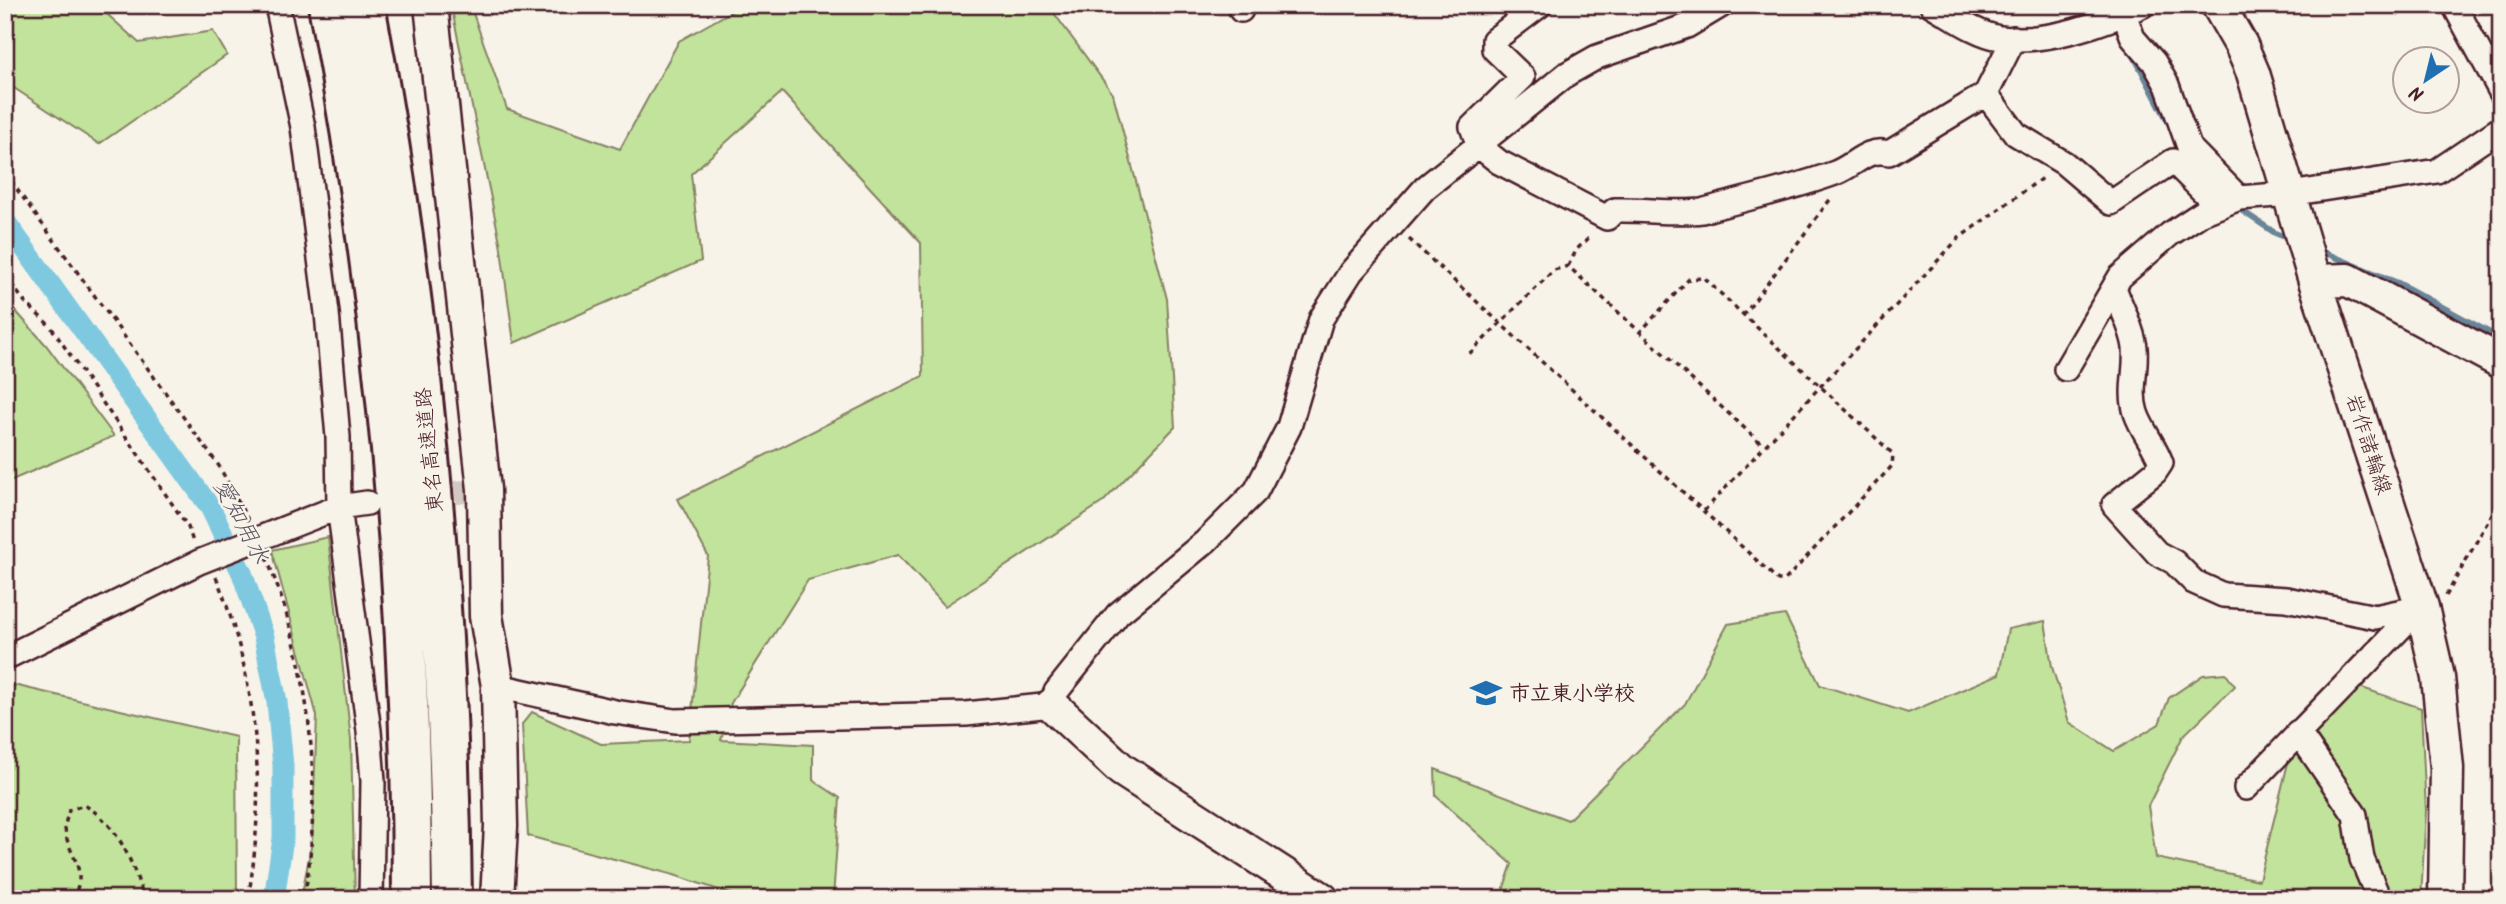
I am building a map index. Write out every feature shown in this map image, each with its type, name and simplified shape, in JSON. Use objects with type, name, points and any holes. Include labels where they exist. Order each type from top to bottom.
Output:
[{"type":"highway","name":"東名高速道路","points":[[328,5],[356,152],[381,353],[402,565],[412,792],[412,899]]},
{"type":"highway","name":"東名高速道路","points":[[365,5],[388,129],[418,343],[438,540],[450,786],[452,899]]},
{"type":"street","points":[[277,5],[303,127],[327,313],[338,437],[339,507],[369,731],[373,781],[371,899]]},
{"type":"street","points":[[431,5],[484,489],[486,616],[498,686],[501,826],[497,899]]},
{"type":"street","points":[[1540,5],[1494,40],[1494,49],[1523,77],[1472,127],[1479,146],[1499,162],[1607,218],[1615,210],[1653,209],[1682,213],[1702,211],[1837,173],[1869,153],[1889,153],[1986,94],[2014,38]]},
{"type":"street","points":[[1052,705],[1056,692],[1118,614],[1206,541],[1256,491],[1289,427],[1321,319],[1351,272],[1425,188],[1567,74],[1597,57],[1687,26],[1722,5]]},
{"type":"street","points":[[1932,5],[1987,34],[2014,38],[2060,33],[2133,10],[2133,38],[2154,62],[2166,85],[2189,147],[2228,202]]},
{"type":"street","name":"岩作諸輪線","points":[[2218,5],[2241,45],[2253,73],[2438,677],[2447,768],[2445,899]]},
{"type":"street","points":[[2454,5],[2501,92]]},
{"type":"street","points":[[1986,94],[2017,134],[2064,163],[2111,203],[2173,161],[2228,202]]},
{"type":"street","points":[[2066,369],[2115,290],[2120,277],[2170,234],[2228,202],[2437,171],[2501,128]]},
{"type":"street","points":[[2315,281],[2348,280],[2501,362]]},
{"type":"street","points":[[2115,290],[2134,343],[2136,366],[2131,390],[2137,416],[2156,448],[2161,463],[2155,472],[2114,505],[2131,527],[2194,582],[2223,596],[2286,599],[2375,617],[2388,612],[2416,609]]},
{"type":"street","points":[[5,658],[204,560],[339,507],[367,503]]},
{"type":"street","points":[[2246,788],[2416,609]]},
{"type":"street","points":[[498,686],[615,712],[675,721],[966,714],[1052,705],[1122,770],[1322,899]]},
{"type":"street","points":[[2298,732],[2355,816],[2362,859],[2379,899]]},
{"type":"path","points":[[1704,511],[1959,238],[2064,163]]},
{"type":"path","points":[[5,173],[219,466],[256,539],[291,630],[308,714],[312,782],[308,872],[304,899]]},
{"type":"path","points":[[1743,316],[1830,202],[1837,173]]},
{"type":"path","points":[[1469,354],[1554,270],[1568,266],[1577,249],[1607,218]]},
{"type":"path","points":[[1392,224],[1778,580],[1785,580],[1892,466],[1893,454],[1704,278],[1689,279],[1641,331]]},
{"type":"path","points":[[1568,266],[1764,446]]},
{"type":"path","points":[[5,276],[25,302],[51,327],[188,527],[242,653],[254,719],[259,771],[258,845],[248,899]]},
{"type":"path","points":[[2416,609],[2446,596],[2501,498]]},
{"type":"path","points":[[72,899],[80,881],[78,862],[65,828],[69,810],[84,805],[95,811],[125,847],[138,874],[144,899]]},
{"type":"path","points":[[5,892],[16,899]]},
{"type":"green space","points":[[5,5],[97,5],[139,43],[213,31],[227,55],[99,144],[5,82]]},
{"type":"green space","points":[[451,5],[470,5],[507,109],[620,149],[679,41],[743,5],[1048,5],[1113,94],[1167,299],[1175,427],[1103,502],[945,606],[898,555],[808,580],[731,703],[721,740],[813,745],[813,780],[840,798],[833,899],[746,899],[674,875],[528,836],[522,724],[532,712],[601,744],[689,740],[708,556],[678,499],[923,376],[921,243],[782,92],[691,174],[701,261],[514,343],[500,242]]},
{"type":"green space","points":[[5,299],[46,345],[114,436],[5,483]]},
{"type":"green space","points":[[328,537],[351,740],[355,899],[301,899],[312,842],[317,716],[272,550]]},
{"type":"green space","points":[[1785,615],[1820,685],[1908,713],[1999,674],[2008,629],[2045,621],[2052,667],[2069,722],[2114,751],[2159,724],[2169,698],[2203,675],[2225,673],[2235,686],[2183,736],[2148,806],[2156,858],[2259,880],[2289,759],[2336,679],[2421,708],[2426,811],[2421,899],[1500,899],[1512,864],[1436,796],[1435,769],[1568,820],[1685,704],[1728,624]]},
{"type":"green space","points":[[5,683],[236,737],[237,899],[5,899]]},
{"type":"waterway","points":[[2133,54],[2170,125]]},
{"type":"waterway","points":[[2235,206],[2275,233],[2292,240]]},
{"type":"waterway","name":"愛知用水","points":[[5,221],[210,507],[242,573],[264,637],[277,702],[283,766],[283,838],[274,899]]},
{"type":"waterway","points":[[2318,250],[2398,283],[2501,339]]},
{"type":"tunnel","points":[[421,497],[484,489]]},
{"type":"place","name":"市立東小学校","points":[[1486,693]]}]
